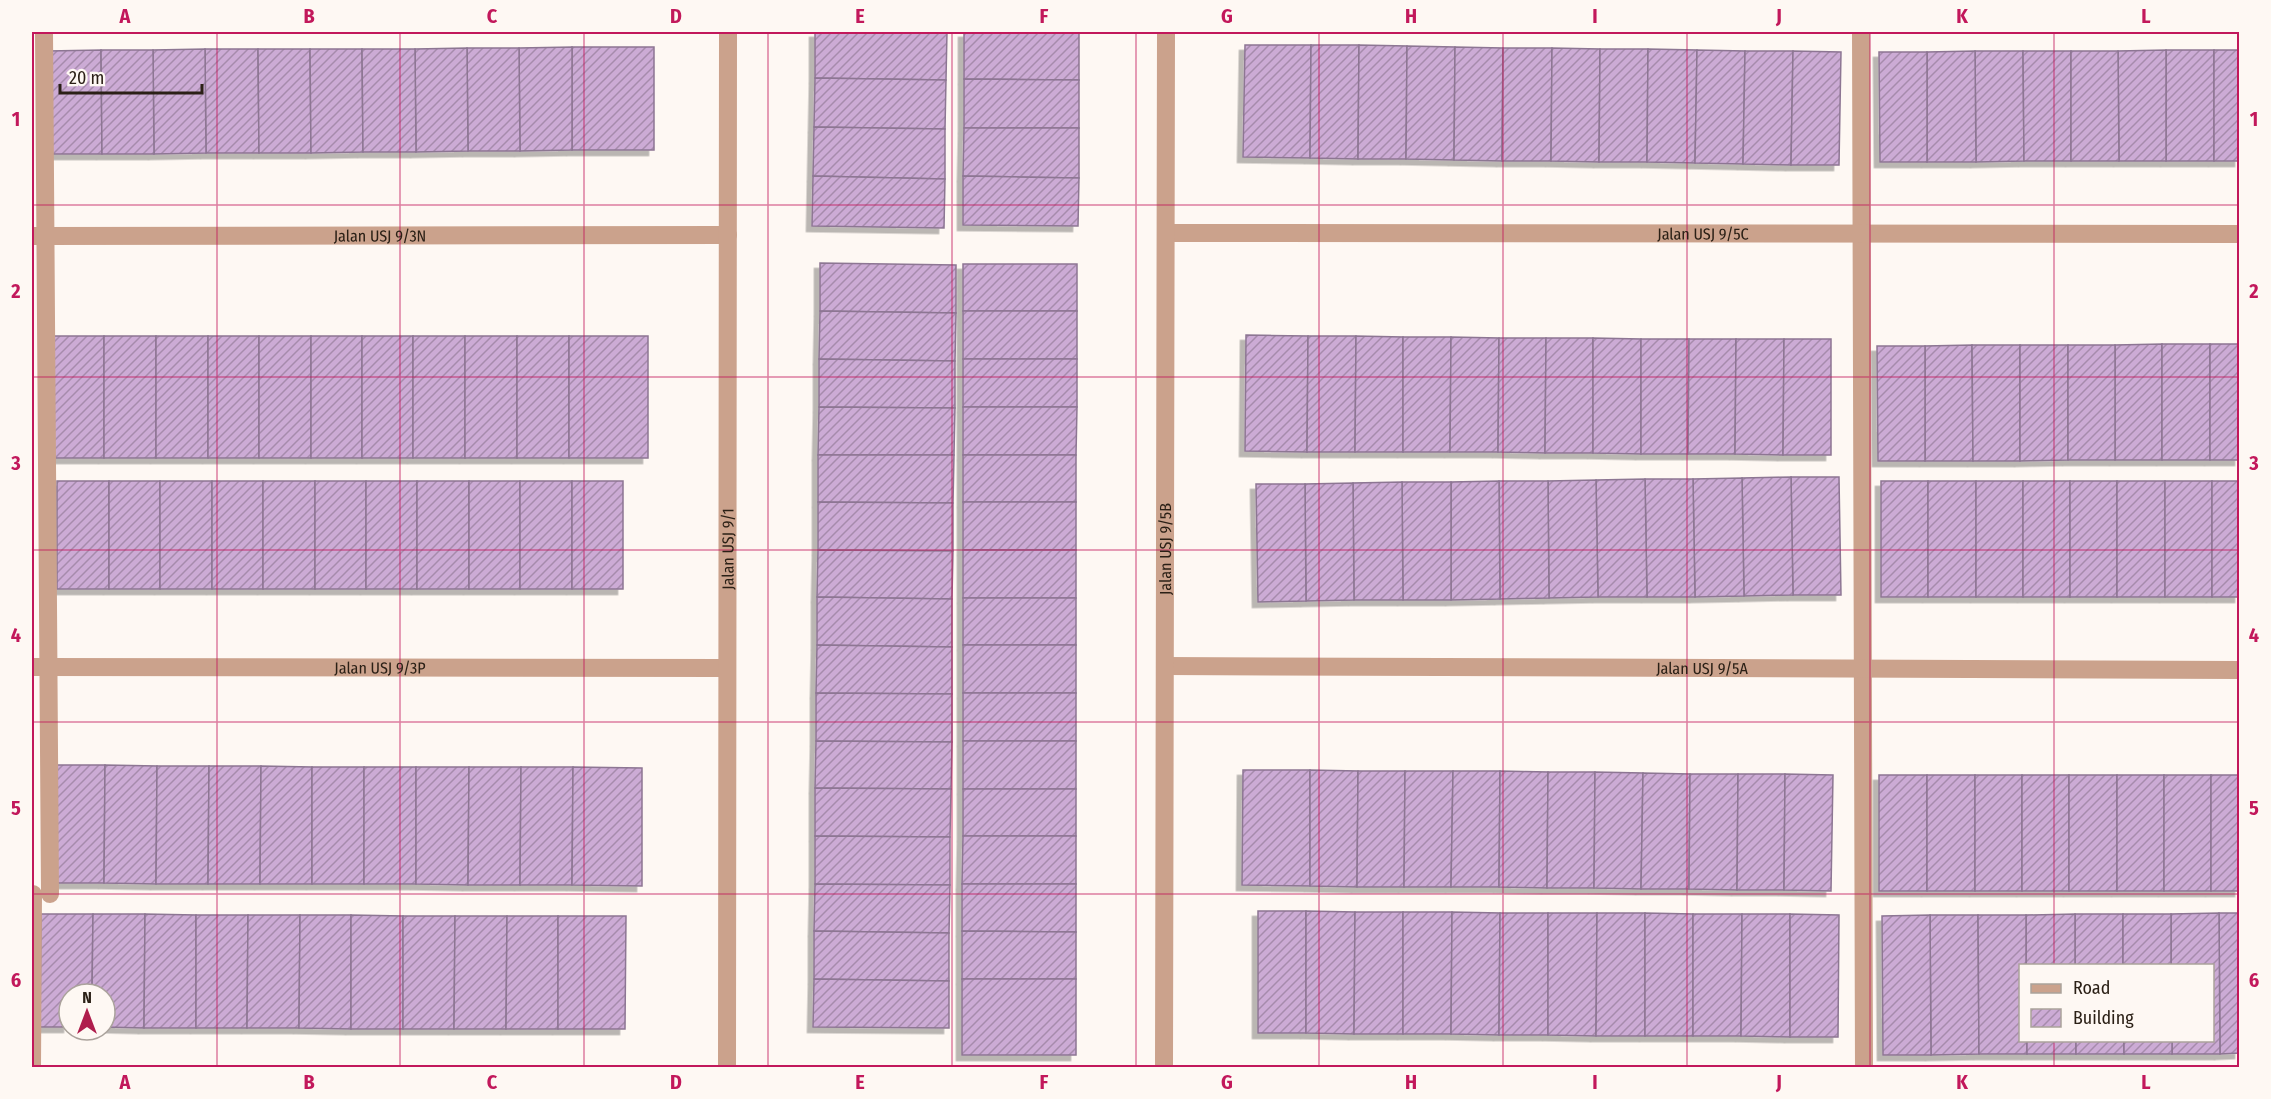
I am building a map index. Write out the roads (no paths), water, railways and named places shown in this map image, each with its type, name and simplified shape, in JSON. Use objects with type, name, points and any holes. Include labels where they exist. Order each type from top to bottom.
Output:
[{"type":"street","points":[[32,1068],[41,894],[39,236],[44,32]]},
{"type":"street","name":"Jalan USJ 9/1","points":[[727,1068],[728,32]]},
{"type":"street","name":"Jalan USJ 9/5B","points":[[1164,1068],[1166,32]]},
{"type":"street","points":[[1861,32],[1864,1068]]},
{"type":"street","name":"Jalan USJ 9/5C","points":[[1166,233],[2240,234]]},
{"type":"street","name":"Jalan USJ 9/3N","points":[[39,236],[728,235]]},
{"type":"street","name":"Jalan USJ 9/5A","points":[[1165,666],[2240,670]]},
{"type":"street","name":"Jalan USJ 9/3P","points":[[40,667],[727,668]]}]
